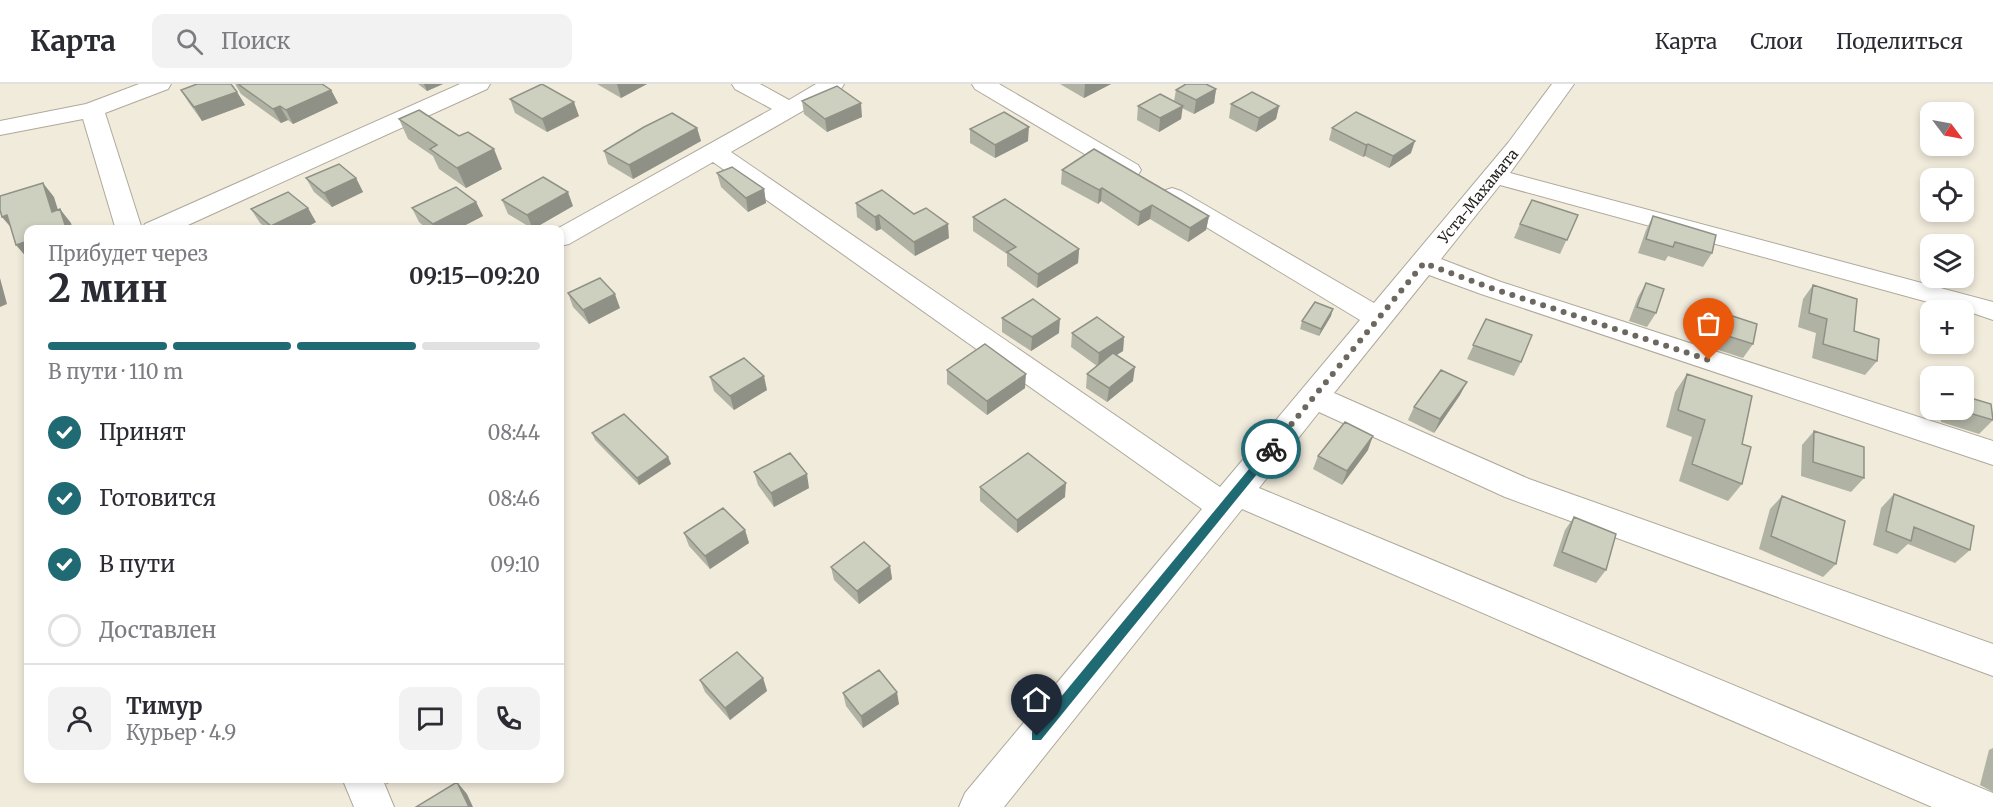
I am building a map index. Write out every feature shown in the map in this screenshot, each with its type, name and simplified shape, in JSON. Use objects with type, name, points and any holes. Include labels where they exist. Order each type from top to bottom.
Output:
[{"type":"street","points":[[0,128],[92,110],[160,84]]},
{"type":"street","points":[[165,225],[479,84]]},
{"type":"street","points":[[742,84],[789,109]]},
{"type":"street","points":[[564,236],[833,84]]},
{"type":"street","points":[[982,84],[1378,318]]},
{"type":"street","name":"Уста-Махамата","points":[[979,807],[1424,263],[1494,176],[1563,84]]},
{"type":"street","points":[[92,110],[127,225]]},
{"type":"street","points":[[714,151],[1230,499],[1979,807]]},
{"type":"street","points":[[1494,176],[1993,311]]},
{"type":"street","points":[[1424,263],[1491,288],[1993,453]]},
{"type":"street","points":[[1314,397],[1517,488],[1993,660]]},
{"type":"street","points":[[364,783],[374,807]]},
{"type":"building","points":[[197,84],[231,84],[237,92],[194,107],[181,90]]},
{"type":"building","points":[[238,84],[322,84],[331,90],[286,110],[280,106],[273,109]]},
{"type":"building","points":[[542,84],[574,102],[542,119],[510,99]]},
{"type":"building","points":[[1186,84],[1206,84],[1216,89],[1196,100],[1176,90]]},
{"type":"building","points":[[837,86],[861,103],[825,119],[802,101]]},
{"type":"building","points":[[1252,92],[1279,106],[1259,118],[1231,104]]},
{"type":"building","points":[[1160,94],[1183,106],[1160,118],[1138,106]]},
{"type":"building","points":[[419,110],[459,136],[468,132],[494,149],[457,168],[430,149],[437,145],[399,119]]},
{"type":"building","points":[[1004,112],[1029,127],[995,145],[970,129]]},
{"type":"building","points":[[1356,112],[1415,141],[1393,156],[1332,128]]},
{"type":"building","points":[[672,113],[697,128],[629,165],[604,151],[644,127]]},
{"type":"building","points":[[1094,149],[1209,216],[1190,228],[1152,205],[1140,212],[1102,188],[1099,190],[1062,170]]},
{"type":"building","points":[[339,164],[356,178],[324,193],[306,178]]},
{"type":"building","points":[[732,167],[764,189],[746,198],[717,173]]},
{"type":"building","points":[[543,177],[568,192],[527,215],[502,200]]},
{"type":"building","points":[[43,183],[52,212],[60,209],[65,225],[24,225],[24,242],[16,245],[7,215],[2,217],[0,196]]},
{"type":"building","points":[[456,187],[476,202],[433,224],[412,208]]},
{"type":"building","points":[[882,190],[914,214],[926,208],[948,224],[914,242],[879,215],[875,217],[856,203]]},
{"type":"building","points":[[288,192],[308,208],[273,225],[270,225],[251,209]]},
{"type":"building","points":[[1005,199],[1079,249],[1038,274],[1007,252],[1016,247],[973,217]]},
{"type":"building","points":[[1532,200],[1578,215],[1567,240],[1520,224]]},
{"type":"building","points":[[1653,216],[1716,235],[1712,253],[1675,242],[1673,247],[1646,239]]},
{"type":"building","points":[[600,278],[615,294],[583,310],[568,293]]},
{"type":"building","points":[[1646,283],[1664,289],[1656,313],[1637,307]]},
{"type":"building","points":[[1813,285],[1857,299],[1854,331],[1879,339],[1877,361],[1823,344],[1827,319],[1809,313]]},
{"type":"building","points":[[1033,299],[1060,319],[1032,337],[1002,318]]},
{"type":"building","points":[[1315,302],[1333,309],[1321,329],[1302,321]]},
{"type":"building","points":[[1714,310],[1757,324],[1753,344],[1709,330]]},
{"type":"building","points":[[1097,317],[1124,337],[1099,353],[1072,333]]},
{"type":"building","points":[[1486,319],[1532,335],[1521,362],[1473,345]]},
{"type":"building","points":[[985,344],[1026,374],[987,401],[947,370]]},
{"type":"building","points":[[1113,353],[1135,367],[1109,388],[1087,374]]},
{"type":"building","points":[[744,358],[764,376],[730,396],[710,377]]},
{"type":"building","points":[[1441,370],[1467,382],[1440,419],[1414,407]]},
{"type":"building","points":[[1687,374],[1752,396],[1742,444],[1751,447],[1742,484],[1692,464],[1705,420],[1678,410]]},
{"type":"building","points":[[1974,399],[1991,404],[1993,420],[1974,414]]},
{"type":"building","points":[[624,414],[668,457],[637,478],[592,433]]},
{"type":"building","points":[[1345,422],[1373,436],[1347,471],[1318,456]]},
{"type":"building","points":[[1814,431],[1864,447],[1864,478],[1813,462]]},
{"type":"building","points":[[790,453],[807,474],[771,493],[754,472]]},
{"type":"building","points":[[1028,453],[1066,483],[1017,520],[980,487]]},
{"type":"building","points":[[1894,494],[1974,526],[1970,550],[1914,527],[1911,541],[1886,531]]},
{"type":"building","points":[[1782,496],[1845,521],[1836,564],[1771,536]]},
{"type":"building","points":[[723,508],[745,530],[705,556],[684,533]]},
{"type":"building","points":[[1574,517],[1616,534],[1606,570],[1562,552]]},
{"type":"building","points":[[864,542],[890,566],[857,591],[831,567]]},
{"type":"building","points":[[737,652],[763,678],[725,708],[700,680]]},
{"type":"building","points":[[879,670],[897,692],[861,716],[843,693]]},
{"type":"building","points":[[457,783],[469,807],[416,807]]},
{"type":"way so far","points":[[1271,449],[1424,263],[1491,288],[1709,360]]},
{"type":"route","points":[[1037,736],[1271,449]]}]
